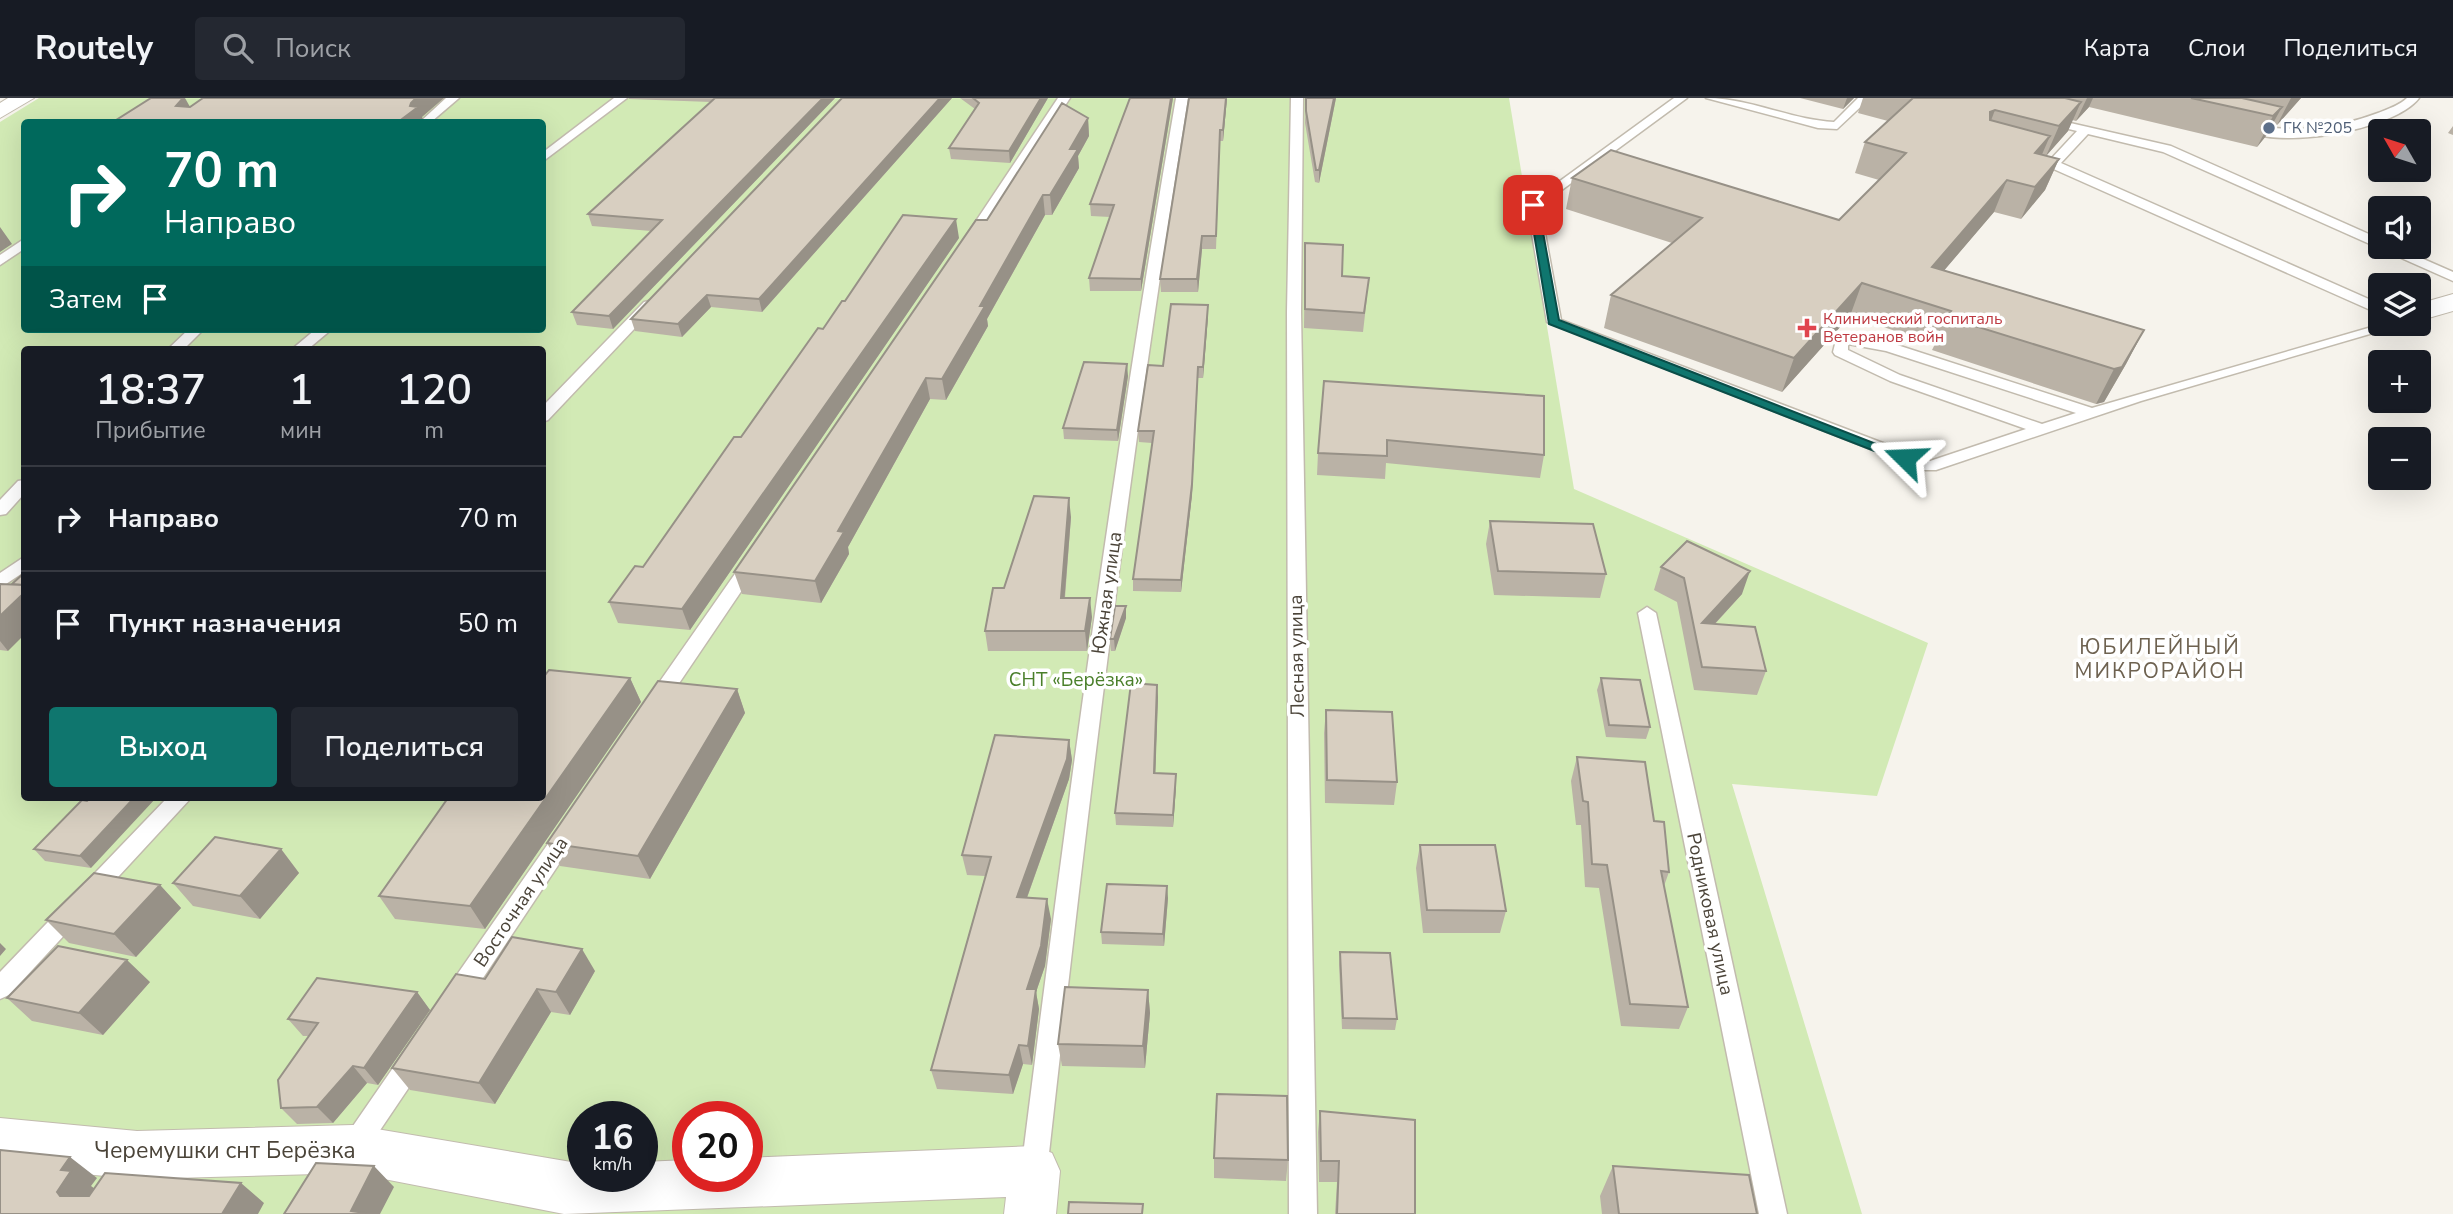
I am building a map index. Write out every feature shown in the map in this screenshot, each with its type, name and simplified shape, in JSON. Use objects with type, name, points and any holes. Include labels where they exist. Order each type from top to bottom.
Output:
[{"type":"street","points":[[0,112],[23,98]]},
{"type":"street","points":[[2431,309],[2453,302]]},
{"type":"street","name":"Черемушки снт Берёзка","points":[[0,1142],[130,1167],[353,1149],[566,1202],[1032,1192]]},
{"type":"lane","points":[[428,119],[453,98]]},
{"type":"lane","points":[[546,156],[621,98]]},
{"type":"lane","points":[[957,261],[1064,98]]},
{"type":"lane","name":"Южная улица","points":[[1032,1192],[1084,745],[1145,314],[1182,98]]},
{"type":"lane","name":"Лесная улица","points":[[1297,98],[1294,326],[1303,1214]]},
{"type":"lane","points":[[1681,98],[1533,205],[1554,322],[1930,467],[2092,413],[2368,332]]},
{"type":"lane","points":[[1712,98],[1818,125],[1837,126],[1864,98]]},
{"type":"lane","points":[[2227,122],[2295,135],[2363,125],[2408,104],[2413,98]]},
{"type":"lane","points":[[2031,117],[2167,149],[2368,239]]},
{"type":"lane","points":[[2053,164],[2085,130]]},
{"type":"lane","points":[[2018,155],[2053,164],[2368,304]]},
{"type":"lane","points":[[0,261],[21,245]]},
{"type":"lane","points":[[2412,259],[2453,277]]},
{"type":"lane","points":[[546,413],[658,296]]},
{"type":"lane","points":[[178,346],[193,333]]},
{"type":"lane","points":[[303,346],[320,333]]},
{"type":"lane","points":[[2043,430],[1895,378],[1839,352],[1842,339],[1889,347],[2092,413]]},
{"type":"lane","points":[[0,510],[21,488]]},
{"type":"lane","points":[[643,722],[761,549]]},
{"type":"lane","points":[[1,581],[21,565]]},
{"type":"lane","name":"Родниковая улица","points":[[1647,613],[1773,1214]]},
{"type":"lane","points":[[0,988],[177,801]]},
{"type":"lane","name":"Восточная улица","points":[[447,1010],[580,814]]},
{"type":"lane","points":[[353,1149],[424,1045]]},
{"type":"green space","name":"СНТ «Берёзка»","points":[[39,98],[1509,98],[1574,489],[1928,643],[1877,796],[1732,784],[1862,1214],[0,1214],[0,122]]},
{"type":"building","points":[[151,98],[183,98],[176,106],[190,107],[203,98],[416,98],[410,106],[418,107],[402,119],[118,119]]},
{"type":"building","points":[[715,98],[823,98],[609,316],[572,312],[662,220],[588,214]]},
{"type":"building","points":[[842,98],[940,98],[759,299],[707,295],[678,324],[631,319]]},
{"type":"building","points":[[973,98],[1041,98],[1009,151],[949,148],[979,103]]},
{"type":"building","points":[[1130,98],[1171,98],[1141,279],[1089,278],[1114,205],[1090,204]]},
{"type":"building","points":[[1189,98],[1226,98],[1223,130],[1220,130],[1216,236],[1202,236],[1197,279],[1160,279]]},
{"type":"building","points":[[1306,98],[1334,98],[1319,170],[1316,170]]},
{"type":"building","points":[[1913,98],[2065,98],[2081,102],[2059,126],[1995,110],[1990,112],[1990,120],[2050,136],[2035,153],[2059,159],[2035,187],[2007,180],[1932,267],[2144,330],[2122,367],[2114,369],[1946,317],[1951,311],[1862,283],[1794,358],[1611,295],[1702,218],[1572,178],[1611,150],[1839,220],[1906,153],[1865,142]]},
{"type":"building","points":[[2191,98],[2242,98],[2282,107],[2273,116]]},
{"type":"building","points":[[1062,103],[1088,118],[1070,149],[1078,149],[1050,195],[1043,195],[980,306],[985,306],[942,379],[926,378],[838,531],[844,532],[815,581],[734,572],[976,220],[987,220]]},
{"type":"building","points":[[903,215],[956,219],[682,609],[609,602],[635,566],[643,567],[734,437],[741,437],[818,328],[823,329],[842,301],[845,301]]},
{"type":"building","points":[[1305,243],[1343,245],[1342,276],[1369,278],[1364,313],[1305,309]]},
{"type":"building","points":[[1171,304],[1208,305],[1203,367],[1198,367],[1192,484],[1181,580],[1133,579],[1154,431],[1138,431],[1148,365],[1163,366]]},
{"type":"building","points":[[1084,362],[1127,364],[1117,430],[1063,428]]},
{"type":"building","points":[[1324,381],[1544,396],[1544,455],[1387,440],[1387,456],[1318,453]]},
{"type":"building","points":[[1034,496],[1069,498],[1061,598],[1090,598],[1085,631],[985,631],[993,588],[1004,588]]},
{"type":"building","points":[[1490,521],[1593,524],[1606,574],[1498,571]]},
{"type":"building","points":[[1687,541],[1750,571],[1702,623],[1755,627],[1766,671],[1702,667],[1684,578],[1661,567]]},
{"type":"building","points":[[21,576],[21,585],[12,584]]},
{"type":"building","points":[[0,584],[21,585],[21,596],[0,616]]},
{"type":"building","points":[[1115,606],[1126,606],[1114,639],[1110,639]]},
{"type":"building","points":[[549,670],[630,678],[546,798],[546,674]]},
{"type":"building","points":[[1601,678],[1640,680],[1650,727],[1609,725]]},
{"type":"building","points":[[658,681],[737,689],[638,856],[547,843]]},
{"type":"building","points":[[1131,683],[1157,685],[1154,773],[1176,774],[1173,815],[1115,813]]},
{"type":"building","points":[[1326,710],[1392,712],[1397,782],[1327,780]]},
{"type":"building","points":[[995,735],[1069,740],[1067,759],[1017,897],[1047,899],[1041,946],[1027,989],[1036,989],[1028,1046],[1019,1045],[1009,1075],[931,1070],[991,857],[962,855]]},
{"type":"building","points":[[1577,757],[1645,762],[1654,821],[1664,822],[1669,872],[1661,871],[1688,1007],[1630,1004],[1607,865],[1592,864],[1588,802],[1583,801]]},
{"type":"building","points":[[81,801],[131,801],[80,856],[34,849]]},
{"type":"building","points":[[446,801],[544,801],[470,906],[379,896]]},
{"type":"building","points":[[215,837],[281,849],[240,896],[173,883]]},
{"type":"building","points":[[1420,845],[1495,845],[1506,911],[1427,910]]},
{"type":"building","points":[[94,873],[160,885],[114,934],[46,920]]},
{"type":"building","points":[[1107,884],[1167,886],[1163,934],[1101,932]]},
{"type":"building","points":[[512,937],[582,949],[556,992],[537,989],[479,1083],[392,1068],[456,974],[485,979]]},
{"type":"building","points":[[58,946],[127,960],[79,1013],[7,998]]},
{"type":"building","points":[[1340,952],[1390,953],[1397,1019],[1343,1018]]},
{"type":"building","points":[[317,978],[417,992],[364,1068],[353,1066],[317,1107],[281,1108],[278,1080],[318,1023],[288,1019]]},
{"type":"building","points":[[1065,987],[1148,990],[1143,1046],[1058,1044]]},
{"type":"building","points":[[1217,1094],[1287,1096],[1288,1160],[1214,1158]]},
{"type":"building","points":[[1320,1111],[1415,1120],[1415,1214],[1337,1214],[1339,1161],[1321,1161]]},
{"type":"building","points":[[0,1150],[70,1157],[61,1170],[71,1171],[57,1192],[60,1196],[89,1196],[105,1173],[241,1183],[222,1214],[0,1214]]},
{"type":"building","points":[[316,1163],[374,1166],[351,1211],[364,1214],[284,1214]]},
{"type":"building","points":[[1613,1166],[1749,1175],[1757,1214],[1619,1214]]},
{"type":"building","points":[[1069,1202],[1143,1204],[1142,1214],[1068,1214]]},
{"type":"place","name":"ГК №205","points":[[2269,128]]},
{"type":"place","name":"Клинический госпиталь Ветеранов войн","points":[[1807,328]]},
{"type":"district","name":"ЮБИЛЕЙНЫЙ МИКРОРАЙОН","points":[[2160,659]]},
{"type":"route","points":[[1533,205],[1554,322],[1905,458]]}]
